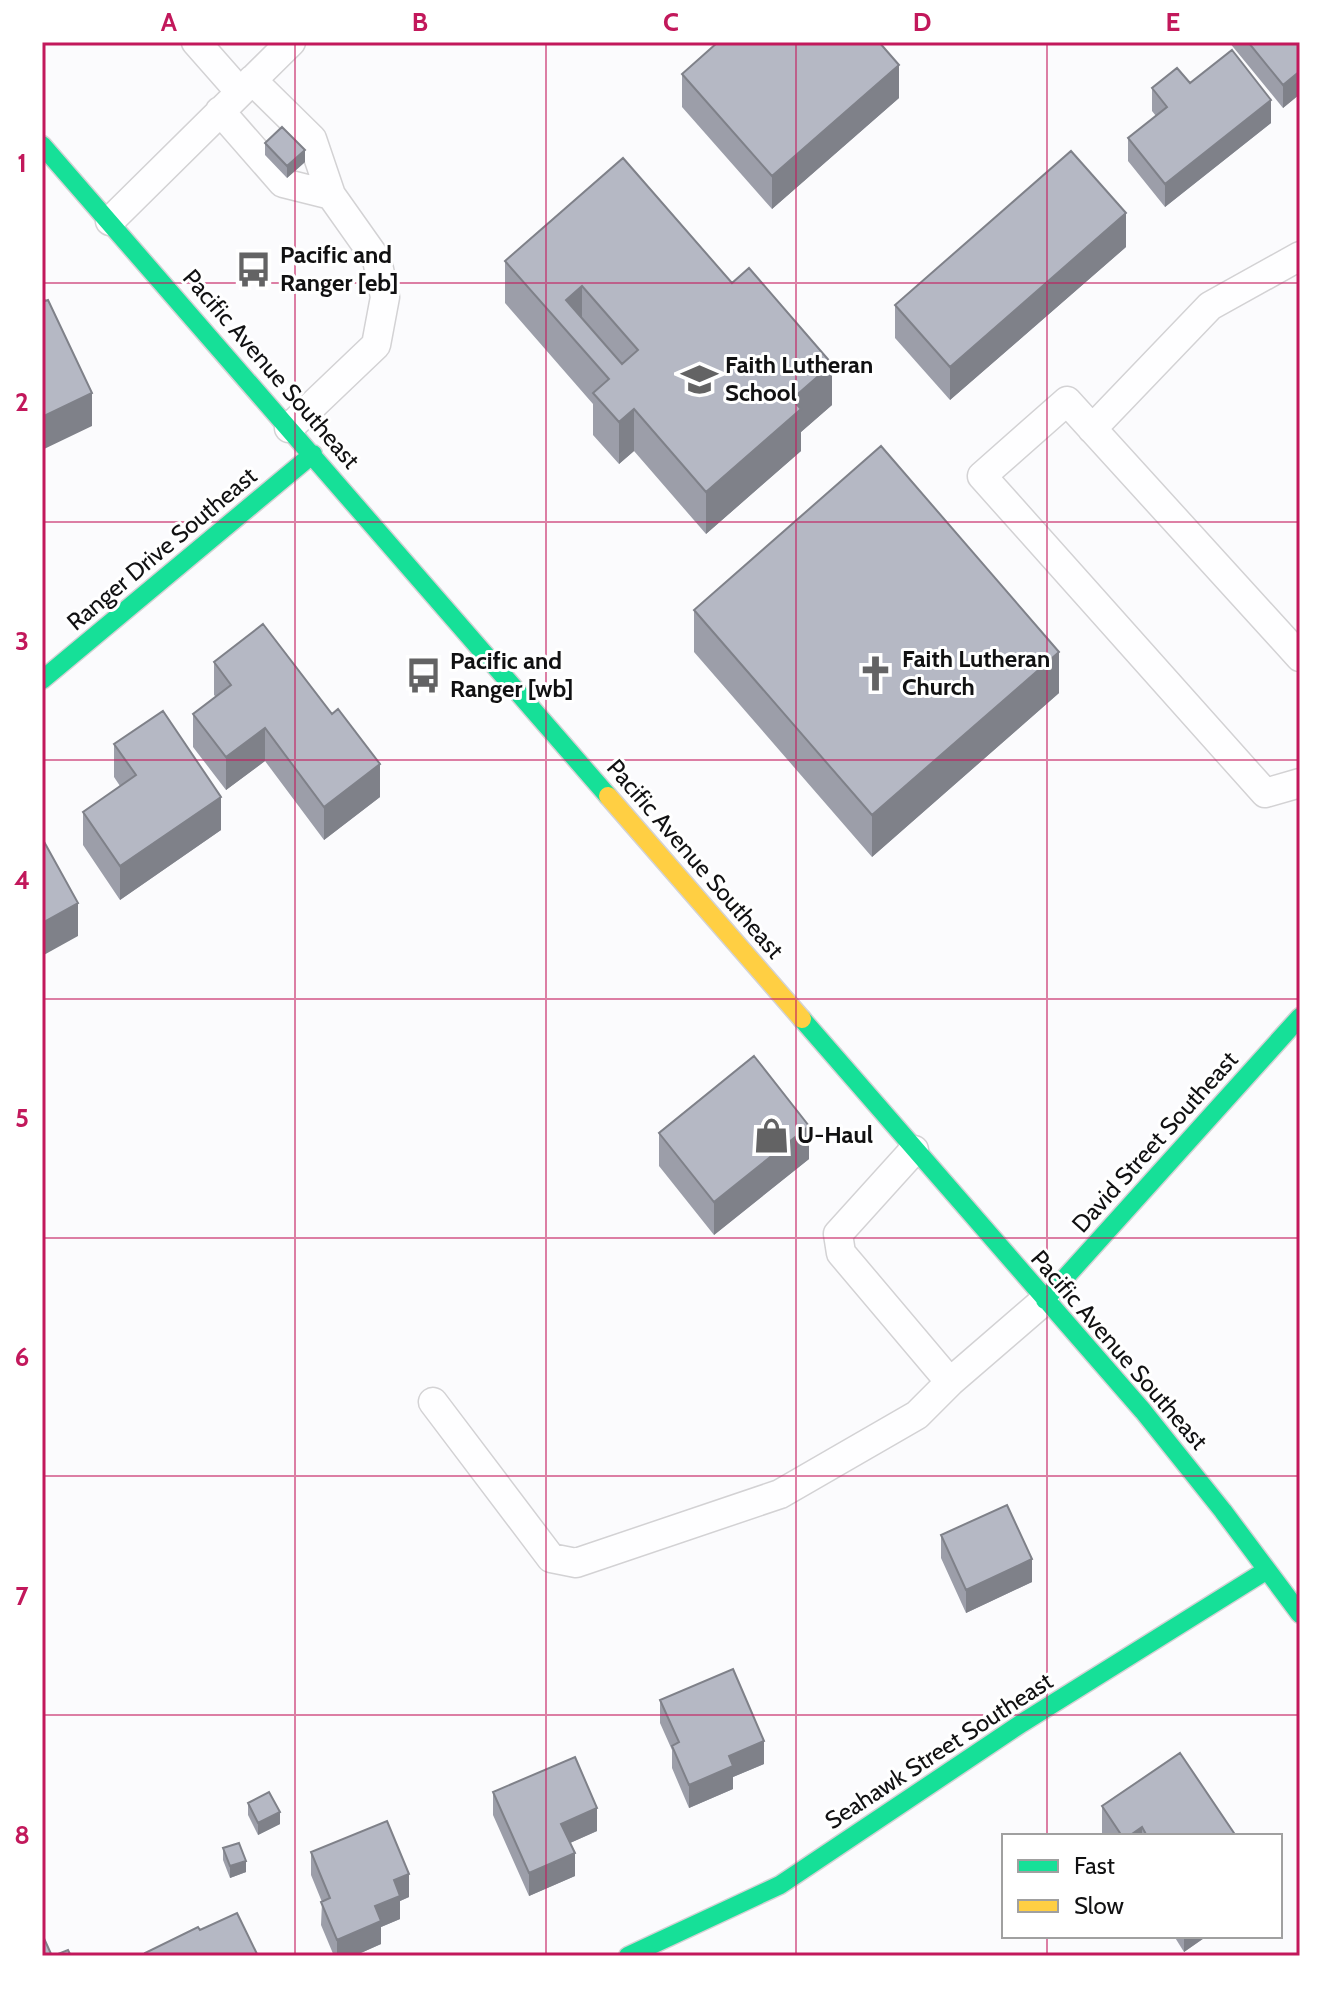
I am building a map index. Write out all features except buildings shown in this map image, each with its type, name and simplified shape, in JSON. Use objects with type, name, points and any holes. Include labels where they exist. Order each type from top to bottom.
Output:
[{"type":"main road","name":"Pacific Avenue Southeast","points":[[42,145],[1143,1411],[1300,1614]]},
{"type":"main road","name":"Ranger Drive Southeast","points":[[42,680],[313,454]]},
{"type":"main road","name":"David Street Southeast","points":[[1045,1300],[1300,1017]]},
{"type":"main road","name":"Seahawk Street Southeast","points":[[628,1956],[780,1885],[1022,1723],[1267,1570]]},
{"type":"lane","points":[[196,42],[237,94],[283,183],[331,195]]},
{"type":"lane","points":[[110,221],[291,42]]},
{"type":"lane","points":[[237,94],[312,139],[331,195],[377,260],[385,297],[376,345],[289,428]]},
{"type":"lane","points":[[1092,429],[1210,306],[1300,256]]},
{"type":"lane","points":[[1300,657],[1067,401],[982,476],[1265,793],[1300,783]]},
{"type":"lane","points":[[914,1150],[838,1234],[841,1253],[950,1382]]},
{"type":"lane","points":[[433,1402],[551,1558],[576,1563],[780,1494],[917,1415],[950,1382],[1045,1300]]},
{"type":"traffic: fast","points":[[42,145],[608,796]]},
{"type":"traffic: fast","points":[[42,680],[313,454]]},
{"type":"traffic: fast","points":[[1045,1300],[1300,1017]]},
{"type":"traffic: fast","points":[[802,1019],[1143,1411],[1300,1614]]},
{"type":"traffic: fast","points":[[628,1956],[780,1885],[1022,1723],[1267,1570]]},
{"type":"traffic: slow","points":[[608,796],[802,1019]]},
{"type":"place","name":"Pacific and Ranger [eb]","points":[[254,269]]},
{"type":"place","name":"Faith Lutheran School","points":[[699,379]]},
{"type":"place","name":"Faith Lutheran Church","points":[[876,673]]},
{"type":"place","name":"Pacific and Ranger [wb]","points":[[424,675]]},
{"type":"place","name":"U-Haul","points":[[771,1135]]}]
